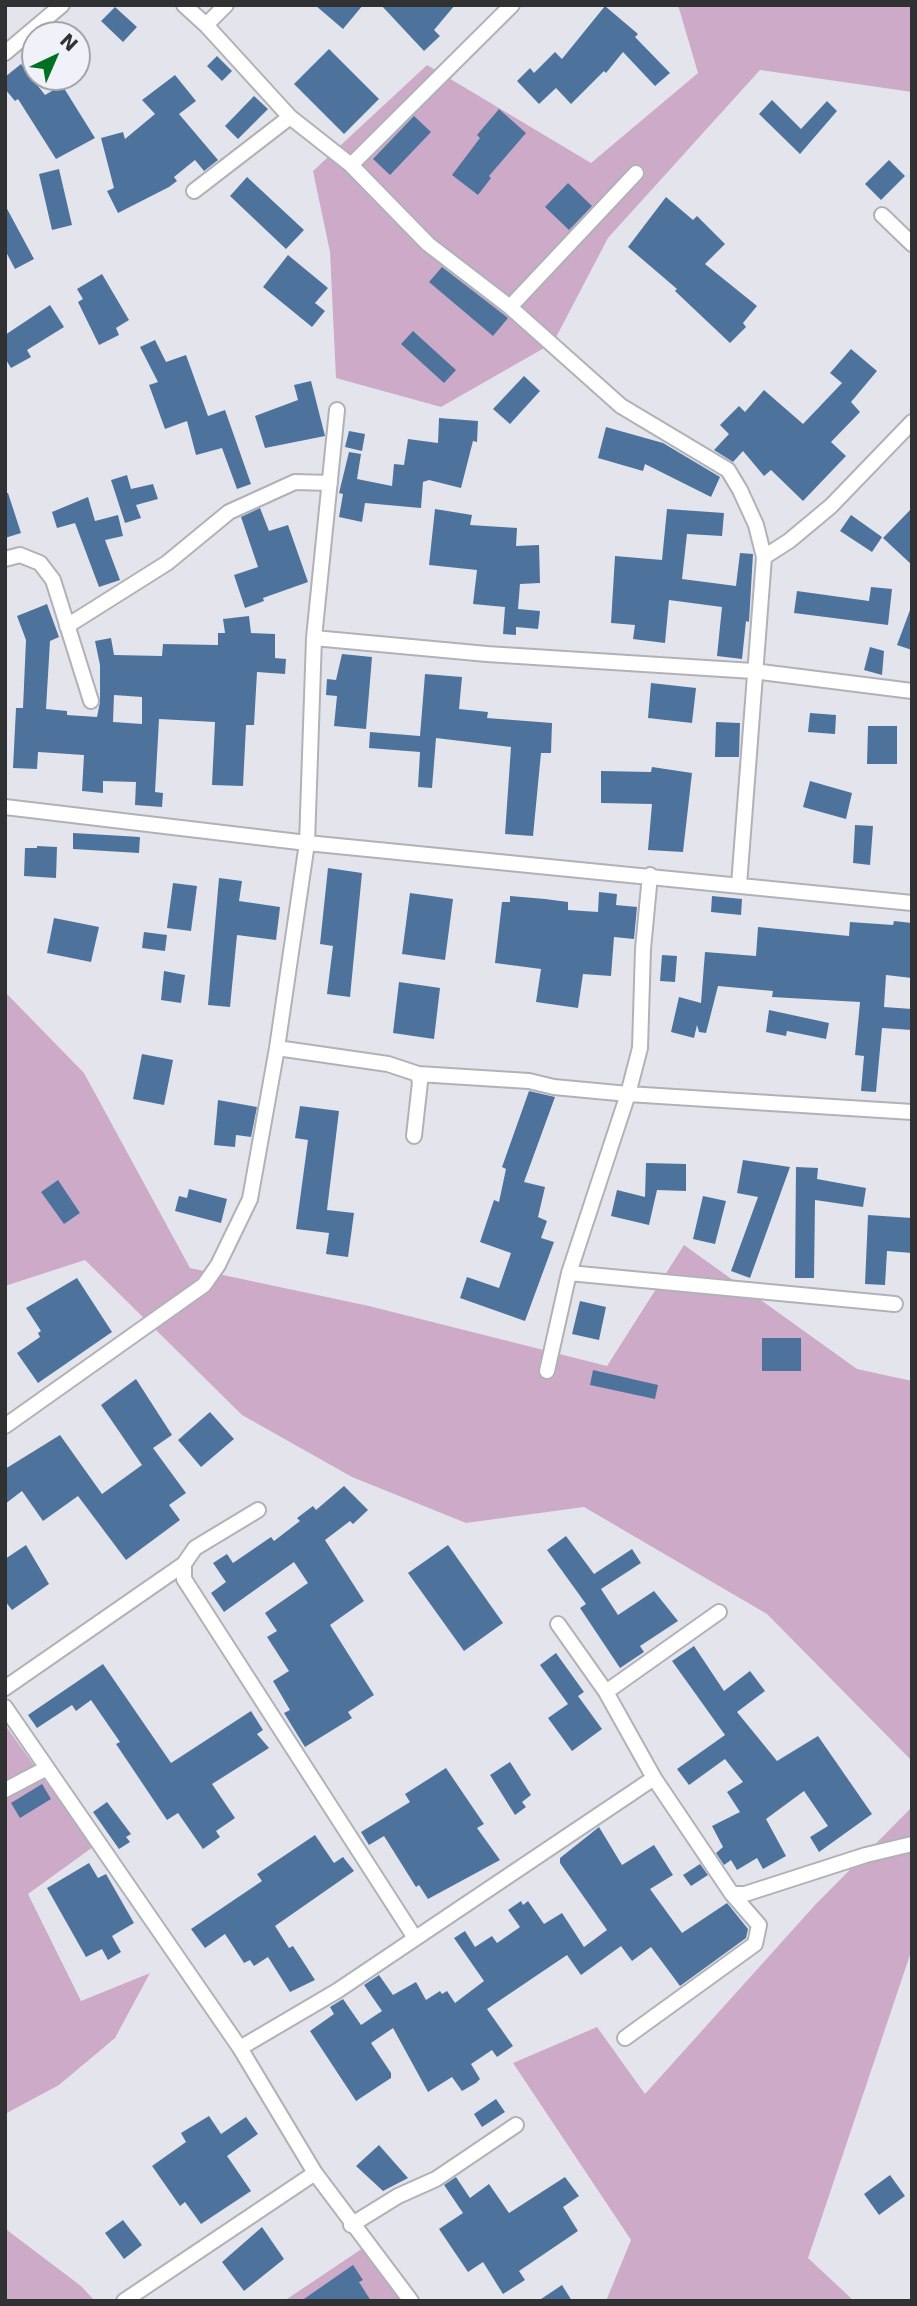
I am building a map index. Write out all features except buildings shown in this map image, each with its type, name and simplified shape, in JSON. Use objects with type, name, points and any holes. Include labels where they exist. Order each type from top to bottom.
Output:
[{"type":"street","points":[[5,53],[62,5]]},
{"type":"street","points":[[184,5],[206,25],[290,117],[351,165],[428,244],[510,307],[621,406],[728,470],[756,526],[764,557],[739,886]]},
{"type":"street","points":[[206,25],[226,5]]},
{"type":"street","points":[[351,165],[512,5]]},
{"type":"street","points":[[194,191],[290,117]]},
{"type":"street","points":[[510,307],[636,173]]},
{"type":"street","points":[[882,215],[912,244]]},
{"type":"street","points":[[5,1426],[204,1285],[218,1265],[250,1199],[277,1048],[307,843],[314,638],[337,410]]},
{"type":"street","points":[[764,557],[789,541],[831,506],[912,422]]},
{"type":"street","points":[[67,626],[167,563],[229,512],[295,482],[330,482]]},
{"type":"street","points":[[5,559],[20,555],[40,563],[52,580],[92,701]]},
{"type":"street","points":[[314,638],[487,654],[754,671],[912,691]]},
{"type":"street","points":[[5,807],[307,843],[912,903]]},
{"type":"street","points":[[547,1371],[569,1273],[628,1094],[640,1048],[643,948],[650,875]]},
{"type":"street","points":[[277,1048],[388,1064],[418,1074],[529,1081],[554,1087],[628,1094],[912,1112]]},
{"type":"street","points":[[414,1136],[420,1082],[418,1074]]},
{"type":"street","points":[[569,1273],[895,1304]]},
{"type":"street","points":[[5,1688],[184,1564],[195,1548],[258,1510]]},
{"type":"street","points":[[184,1564],[184,1579],[415,1938]]},
{"type":"street","points":[[606,1692],[719,1612]]},
{"type":"street","points":[[558,1624],[606,1692],[654,1778],[732,1894],[759,1925],[755,1944],[625,2038]]},
{"type":"street","points":[[5,1707],[240,2048],[315,2173],[351,2225],[411,2301]]},
{"type":"street","points":[[5,1790],[47,1768]]},
{"type":"street","points":[[240,2048],[337,1991],[654,1778]]},
{"type":"street","points":[[732,1894],[746,1894],[866,1855],[912,1844]]},
{"type":"street","points":[[351,2225],[398,2196],[436,2179],[516,2125]]},
{"type":"street","points":[[124,2301],[315,2173]]},
{"type":"shaded area","points":[[678,5],[912,5],[912,92],[760,70],[608,238],[553,343],[441,407],[336,378],[330,252],[313,171],[427,65],[591,163],[698,73]]},
{"type":"shaded area","points":[[5,992],[84,1073],[190,1268],[369,1306],[607,1366],[684,1245],[857,1369],[912,1381],[912,1761],[767,1614],[584,1507],[466,1523],[352,1477],[242,1415],[85,1260],[5,1286]]},
{"type":"shaded area","points":[[5,1725],[93,1847],[28,1894],[81,2001],[150,1973],[115,2038],[59,2085],[5,2114]]},
{"type":"shaded area","points":[[912,1807],[912,1949],[808,2258],[854,2301],[606,2301],[631,2240],[513,2063],[597,2027],[645,2094],[815,1905]]},
{"type":"shaded area","points":[[5,2219],[7,2230],[81,2286],[95,2301],[5,2301]]},
{"type":"shaded area","points":[[369,2244],[413,2301],[284,2301]]}]
